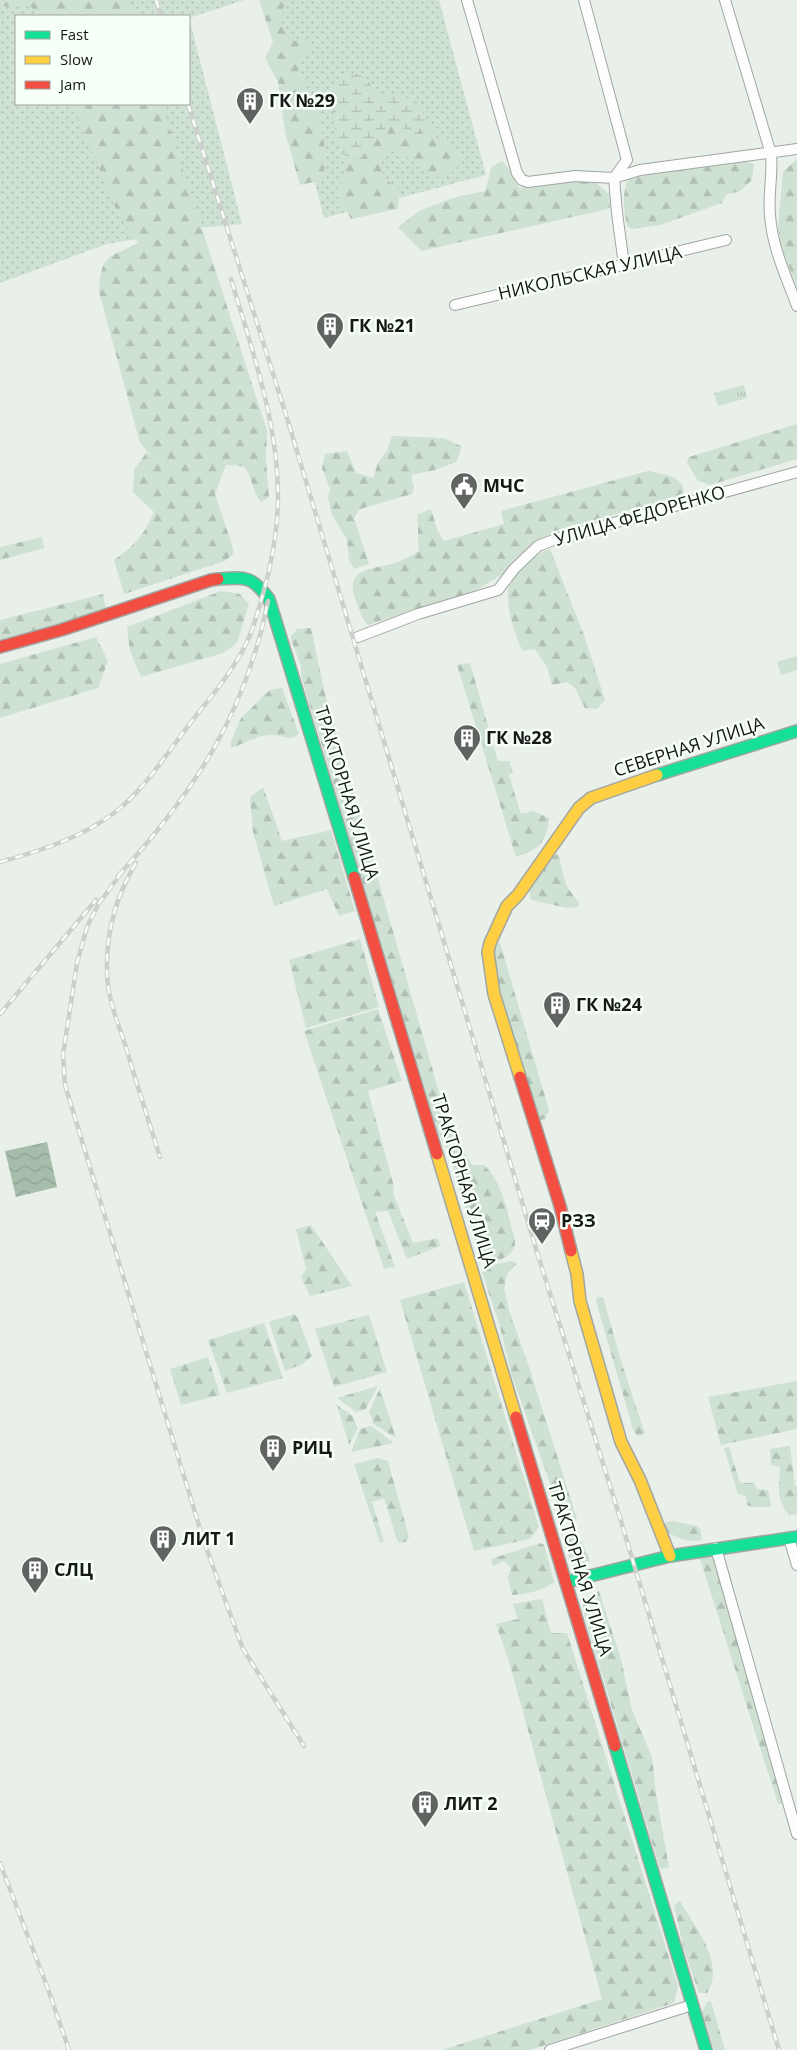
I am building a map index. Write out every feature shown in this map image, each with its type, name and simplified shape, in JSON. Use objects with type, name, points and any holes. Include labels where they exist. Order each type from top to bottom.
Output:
[{"type":"main road","name":"ТРАКТОРНАЯ УЛИЦА","points":[[0,646],[61,630],[211,580],[241,577],[258,584],[264,590],[272,606],[706,2050]]},
{"type":"main road","name":"СЕВЕРНАЯ УЛИЦА","points":[[670,1556],[640,1480],[621,1442],[580,1301],[577,1274],[560,1206],[503,1028],[494,994],[488,952],[490,943],[507,906],[518,895],[579,808],[591,798],[680,766],[797,731]]},
{"type":"main road","points":[[566,1582],[670,1556],[793,1537]]},
{"type":"street","points":[[467,0],[517,173],[522,180],[528,182],[575,176],[614,178],[640,170],[797,150]]},
{"type":"street","points":[[584,0],[627,160],[614,178],[624,265]]},
{"type":"street","points":[[726,0],[771,154],[773,170],[770,213],[773,242],[797,306]]},
{"type":"street","name":"НИКОЛЬСКАЯ УЛИЦА","points":[[455,305],[726,240]]},
{"type":"street","name":"УЛИЦА ФЕДОРЕНКО","points":[[358,637],[418,614],[498,590],[514,569],[538,546],[797,472]]},
{"type":"street","points":[[793,1537],[797,1565]]},
{"type":"street","points":[[716,1548],[797,1834]]},
{"type":"street","points":[[550,2050],[692,2005]]},
{"type":"green space","points":[[0,0],[244,0],[190,18],[190,15],[15,15],[15,105],[190,105],[190,22],[242,224],[162,231],[137,239],[107,244],[0,283]]},
{"type":"green space","points":[[0,0],[129,0],[134,15],[36,15],[32,7],[0,6]]},
{"type":"green space","points":[[259,0],[285,0],[281,25],[291,42],[306,38],[309,47],[298,69],[310,96],[323,136],[325,165],[323,180],[300,185],[285,132],[278,82],[265,58],[273,42]]},
{"type":"green space","points":[[268,0],[439,0],[486,175],[324,218]]},
{"type":"green space","points":[[362,73],[379,97],[406,97],[421,105],[424,117],[418,133],[389,124],[362,157],[351,162],[339,149],[334,124],[332,94],[340,75]]},
{"type":"green space","points":[[72,105],[162,105],[267,431],[266,460],[269,497],[261,502],[246,469],[241,466],[226,465],[215,494],[233,548],[233,554],[225,561],[124,594],[114,560],[138,539],[147,527],[154,512],[133,492],[134,469],[147,452],[156,461],[140,443],[99,292],[104,264],[113,255],[138,243],[118,214]]},
{"type":"green space","points":[[409,106],[431,128],[435,137],[453,146],[464,160],[451,174],[432,178],[395,147],[382,161],[383,178],[400,189],[398,209],[351,219],[336,193],[357,132]]},
{"type":"green space","points":[[797,159],[797,287],[782,249],[778,228],[783,172]]},
{"type":"green space","points":[[743,160],[754,164],[752,180],[740,191],[726,195],[722,203],[660,225],[632,229],[627,226],[624,196],[629,178]]},
{"type":"green space","points":[[502,161],[509,169],[519,188],[551,182],[595,182],[609,194],[610,207],[604,210],[421,251],[398,227],[421,210],[453,198],[485,191],[492,166]]},
{"type":"green space","points":[[744,385],[747,398],[718,406],[714,393]]},
{"type":"green space","points":[[797,424],[797,459],[710,485],[698,481],[687,463],[689,457]]},
{"type":"green space","points":[[392,436],[444,438],[461,446],[460,454],[456,462],[435,470],[411,475],[414,488],[412,494],[360,509],[354,518],[369,564],[354,569],[349,560],[347,540],[331,513],[328,497],[330,489],[322,468],[325,454],[347,451],[356,473],[373,478],[378,463],[387,451]]},
{"type":"green space","points":[[648,471],[665,474],[676,479],[683,486],[684,492],[678,497],[555,531],[532,545],[517,558],[506,572],[475,591],[368,625],[362,616],[353,590],[357,575],[364,571],[398,562],[419,551],[417,515],[431,509],[438,532],[444,541],[504,524],[501,511]]},
{"type":"green space","points":[[42,537],[44,548],[0,560],[0,547]]},
{"type":"green space","points":[[550,549],[585,638],[605,700],[597,709],[585,708],[575,688],[567,682],[552,685],[547,667],[535,649],[523,651],[514,628],[508,599],[510,584],[517,572],[527,562],[538,554]]},
{"type":"green space","points":[[221,591],[240,594],[249,604],[237,643],[223,653],[141,677],[130,651],[127,627]]},
{"type":"green space","points":[[103,594],[106,611],[0,640],[0,620]]},
{"type":"green space","points":[[311,628],[325,694],[449,1127],[472,1165],[484,1165],[490,1171],[499,1186],[505,1203],[515,1246],[503,1258],[488,1263],[480,1255],[448,1151],[439,1135],[301,676],[301,666],[290,637],[297,629]]},
{"type":"green space","points":[[96,637],[108,661],[98,688],[0,718],[0,664]]},
{"type":"green space","points":[[797,656],[797,670],[781,675],[777,662]]},
{"type":"green space","points":[[470,663],[498,761],[509,761],[513,772],[509,775],[521,814],[533,811],[549,818],[544,839],[540,844],[531,851],[516,857],[457,665]]},
{"type":"green space","points":[[282,688],[299,734],[292,738],[273,735],[254,738],[231,748],[231,741],[241,718],[270,690]]},
{"type":"green space","points":[[263,787],[282,841],[331,830],[355,911],[339,916],[327,889],[274,906],[253,832],[250,797]]},
{"type":"green space","points":[[557,854],[565,881],[579,903],[578,907],[567,908],[531,900],[529,891],[551,858]]},
{"type":"green space","points":[[360,939],[379,1007],[306,1028],[289,960]]},
{"type":"green space","points":[[500,943],[549,1110],[545,1119],[540,1120],[507,1018],[494,959],[496,945]]},
{"type":"green space","points":[[378,1009],[402,1081],[368,1091],[393,1183],[394,1196],[413,1243],[438,1238],[440,1246],[407,1259],[388,1211],[375,1212],[395,1267],[384,1269],[304,1031]]},
{"type":"green space","points":[[311,1225],[352,1286],[310,1296],[301,1277],[306,1269],[296,1229]]},
{"type":"green space","points":[[511,1261],[517,1263],[507,1274],[504,1289],[509,1310],[577,1519],[570,1522],[563,1520],[512,1376],[499,1323],[482,1273],[487,1266]]},
{"type":"green space","points":[[464,1282],[539,1527],[530,1539],[474,1551],[400,1300]]},
{"type":"green space","points":[[598,1297],[603,1297],[645,1434],[637,1436],[633,1429],[596,1301]]},
{"type":"green space","points":[[294,1314],[298,1318],[312,1356],[303,1364],[285,1371],[269,1322]]},
{"type":"green space","points":[[369,1315],[387,1372],[334,1387],[315,1329]]},
{"type":"green space","points":[[264,1323],[283,1378],[227,1393],[208,1340]]},
{"type":"green space","points":[[208,1357],[220,1395],[181,1405],[170,1369]]},
{"type":"green space","points":[[797,1381],[797,1429],[721,1445],[708,1397]]},
{"type":"green space","points":[[378,1386],[365,1410],[356,1412],[337,1398]]},
{"type":"green space","points":[[380,1388],[396,1438],[372,1423],[369,1412]]},
{"type":"green space","points":[[337,1405],[354,1417],[358,1428],[349,1445]]},
{"type":"green space","points":[[371,1426],[394,1443],[351,1452],[360,1429]]},
{"type":"green space","points":[[790,1446],[795,1486],[797,1486],[797,1514],[789,1515],[780,1498],[780,1467],[771,1465],[770,1449]]},
{"type":"green space","points":[[729,1447],[740,1483],[754,1483],[757,1489],[768,1490],[771,1507],[747,1505],[746,1496],[738,1494],[724,1448]]},
{"type":"green space","points":[[378,1458],[388,1461],[409,1537],[406,1542],[398,1543],[384,1498],[372,1502],[384,1541],[380,1543],[354,1464]]},
{"type":"green space","points":[[672,1521],[697,1526],[701,1530],[702,1540],[684,1540],[667,1532],[664,1523]]},
{"type":"green space","points":[[578,1533],[590,1561],[580,1564],[571,1563],[562,1538]]},
{"type":"green space","points":[[540,1543],[544,1545],[554,1582],[534,1592],[512,1595],[508,1578],[511,1568],[504,1561],[493,1566],[491,1559]]},
{"type":"green space","points":[[713,1556],[786,1804],[778,1804],[700,1559]]},
{"type":"green space","points":[[599,1591],[621,1659],[632,1710],[652,1757],[669,1868],[660,1869],[583,1610],[584,1599]]},
{"type":"green space","points":[[542,1599],[551,1633],[567,1633],[678,1986],[674,2003],[530,2050],[442,2050],[602,1999],[510,1665],[496,1624],[518,1619],[513,1604]]},
{"type":"green space","points":[[680,1901],[706,1945],[711,1958],[712,1982],[707,1993],[699,1993],[683,1947],[674,1905]]},
{"type":"green space","points":[[711,2001],[725,2050],[714,2050],[702,2012],[707,2002]]},
{"type":"water","points":[[47,1142],[57,1187],[16,1197],[5,1151]]},
{"type":"railway","points":[[156,0],[161,15]]},
{"type":"railway","points":[[188,105],[287,418],[779,2050]]},
{"type":"railway","points":[[0,862],[74,837],[114,813],[134,795],[226,677],[240,655],[251,632],[258,613],[274,546],[278,509],[277,469],[269,414],[231,279]]},
{"type":"railway","points":[[118,876],[170,814],[193,782],[213,749],[231,715],[246,680],[268,601]]},
{"type":"railway","points":[[136,863],[123,888],[110,928],[107,980],[113,1008],[160,1157]]},
{"type":"railway","points":[[122,872],[98,905],[87,927],[77,963],[63,1055],[65,1085],[204,1542],[243,1649],[304,1746]]},
{"type":"railway","points":[[0,1014],[96,900]]},
{"type":"railway","points":[[0,1863],[69,2050]]},
{"type":"traffic: fast","points":[[218,579],[242,578],[248,580],[258,586],[269,599],[354,877]]},
{"type":"traffic: fast","points":[[657,775],[797,731]]},
{"type":"traffic: fast","points":[[566,1582],[670,1556],[797,1537]]},
{"type":"traffic: fast","points":[[615,1746],[706,2050]]},
{"type":"traffic: slow","points":[[520,1077],[494,994],[488,952],[490,943],[507,906],[518,895],[579,808],[591,798],[657,775]]},
{"type":"traffic: slow","points":[[437,1154],[516,1417]]},
{"type":"traffic: slow","points":[[571,1251],[577,1274],[580,1301],[621,1442],[640,1480],[670,1556]]},
{"type":"traffic: jam","points":[[0,647],[61,630],[218,579]]},
{"type":"traffic: jam","points":[[354,877],[437,1154]]},
{"type":"traffic: jam","points":[[520,1077],[560,1206],[571,1251]]},
{"type":"traffic: jam","points":[[516,1417],[615,1746]]},
{"type":"place","name":"ГК №29","points":[[250,125]]},
{"type":"place","name":"ГК №21","points":[[330,350]]},
{"type":"place","name":"МЧС","points":[[464,510]]},
{"type":"place","name":"ГК №28","points":[[467,762]]},
{"type":"place","name":"ГК №24","points":[[557,1029]]},
{"type":"place","name":"РЗЗ","points":[[542,1245]]},
{"type":"place","name":"РИЦ","points":[[273,1472]]},
{"type":"place","name":"ЛИТ 1","points":[[163,1563]]},
{"type":"place","name":"СЛЦ","points":[[35,1594]]},
{"type":"place","name":"ЛИТ 2","points":[[425,1828]]}]
